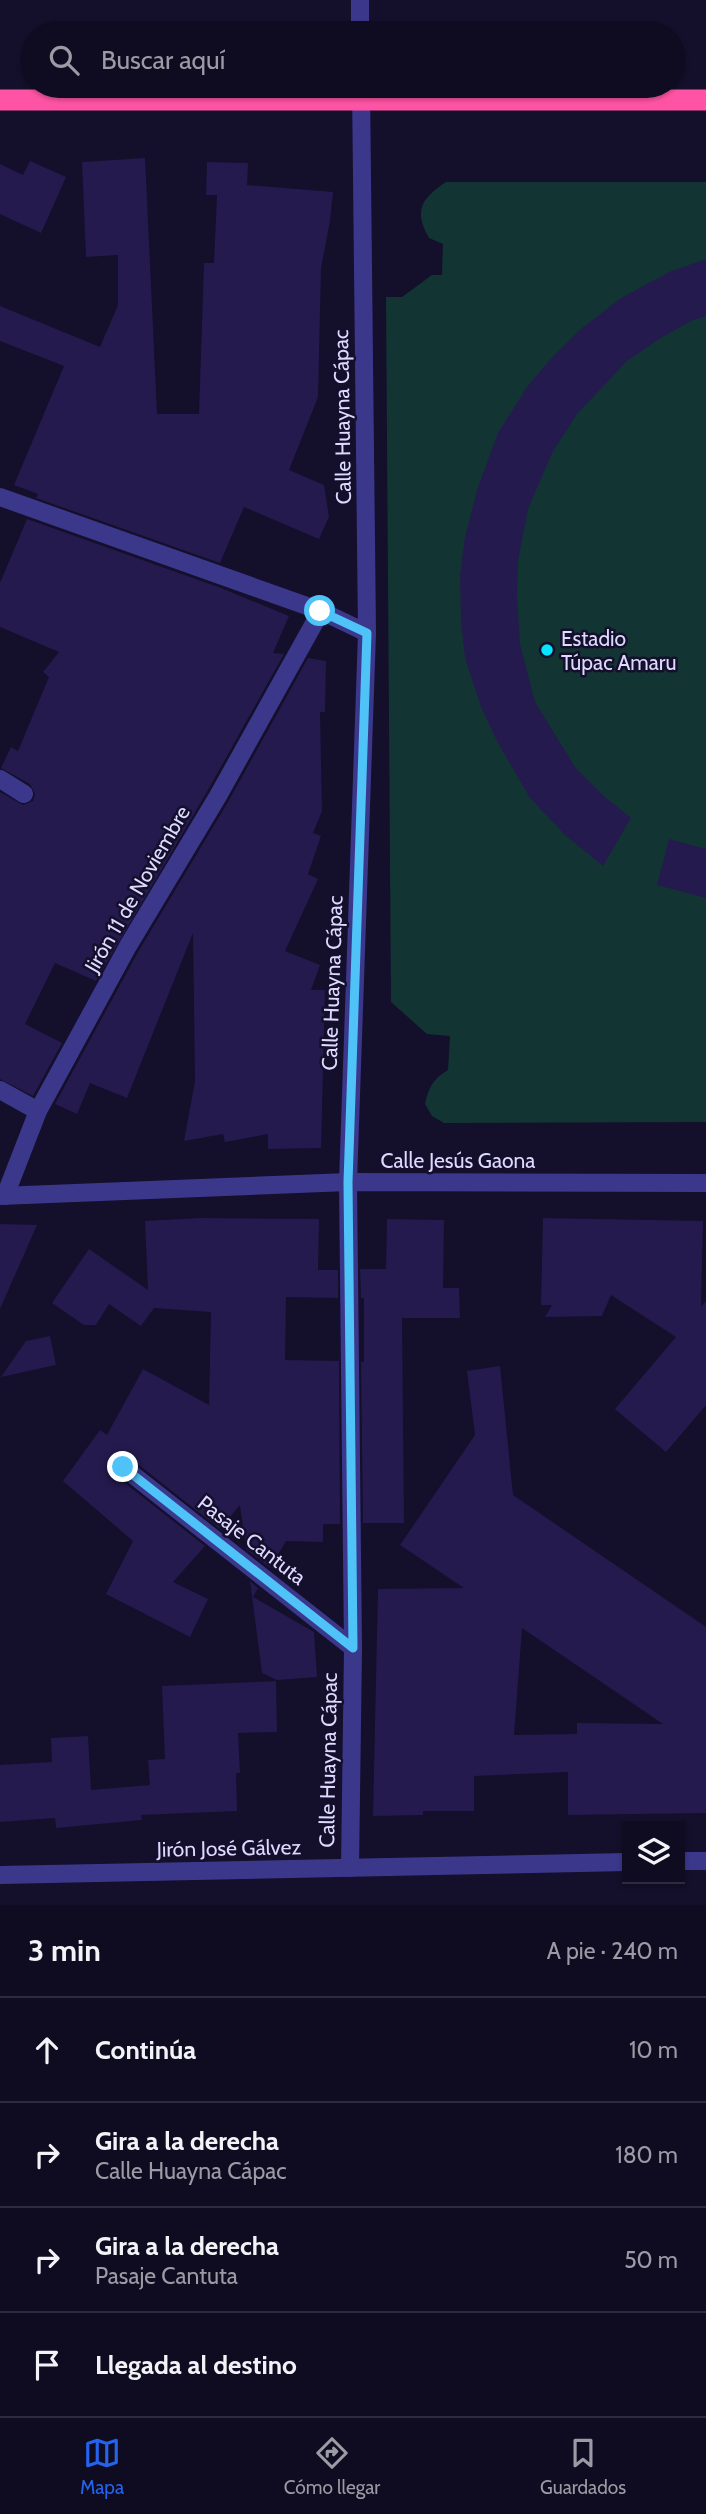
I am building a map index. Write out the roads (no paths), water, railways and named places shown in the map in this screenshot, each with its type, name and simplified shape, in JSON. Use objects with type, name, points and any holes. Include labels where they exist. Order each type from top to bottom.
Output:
[{"type":"highway","points":[[0,100],[103,98]]},
{"type":"highway","points":[[607,98],[706,100]]},
{"type":"street","points":[[360,0],[360,21]]},
{"type":"street","name":"Calle Huayna Cápac","points":[[350,1868],[353,1648],[348,1182],[367,633],[361,98]]},
{"type":"street","points":[[0,497],[320,611],[367,633]]},
{"type":"street","name":"Jirón 11 de Noviembre","points":[[3,1196],[38,1111],[128,946],[218,796],[320,611]]},
{"type":"street","points":[[0,779],[24,794]]},
{"type":"street","points":[[0,1090],[38,1111]]},
{"type":"street","name":"Calle Jesús Gaona","points":[[3,1196],[348,1182],[706,1183]]},
{"type":"street","name":"Pasaje Cantuta","points":[[123,1467],[353,1648]]},
{"type":"street","points":[[685,1861],[706,1861]]},
{"type":"street","name":"Jirón José Gálvez","points":[[0,1875],[622,1862]]},
{"type":"place","name":"Estadio Túpac Amaru","points":[[547,650]]}]
